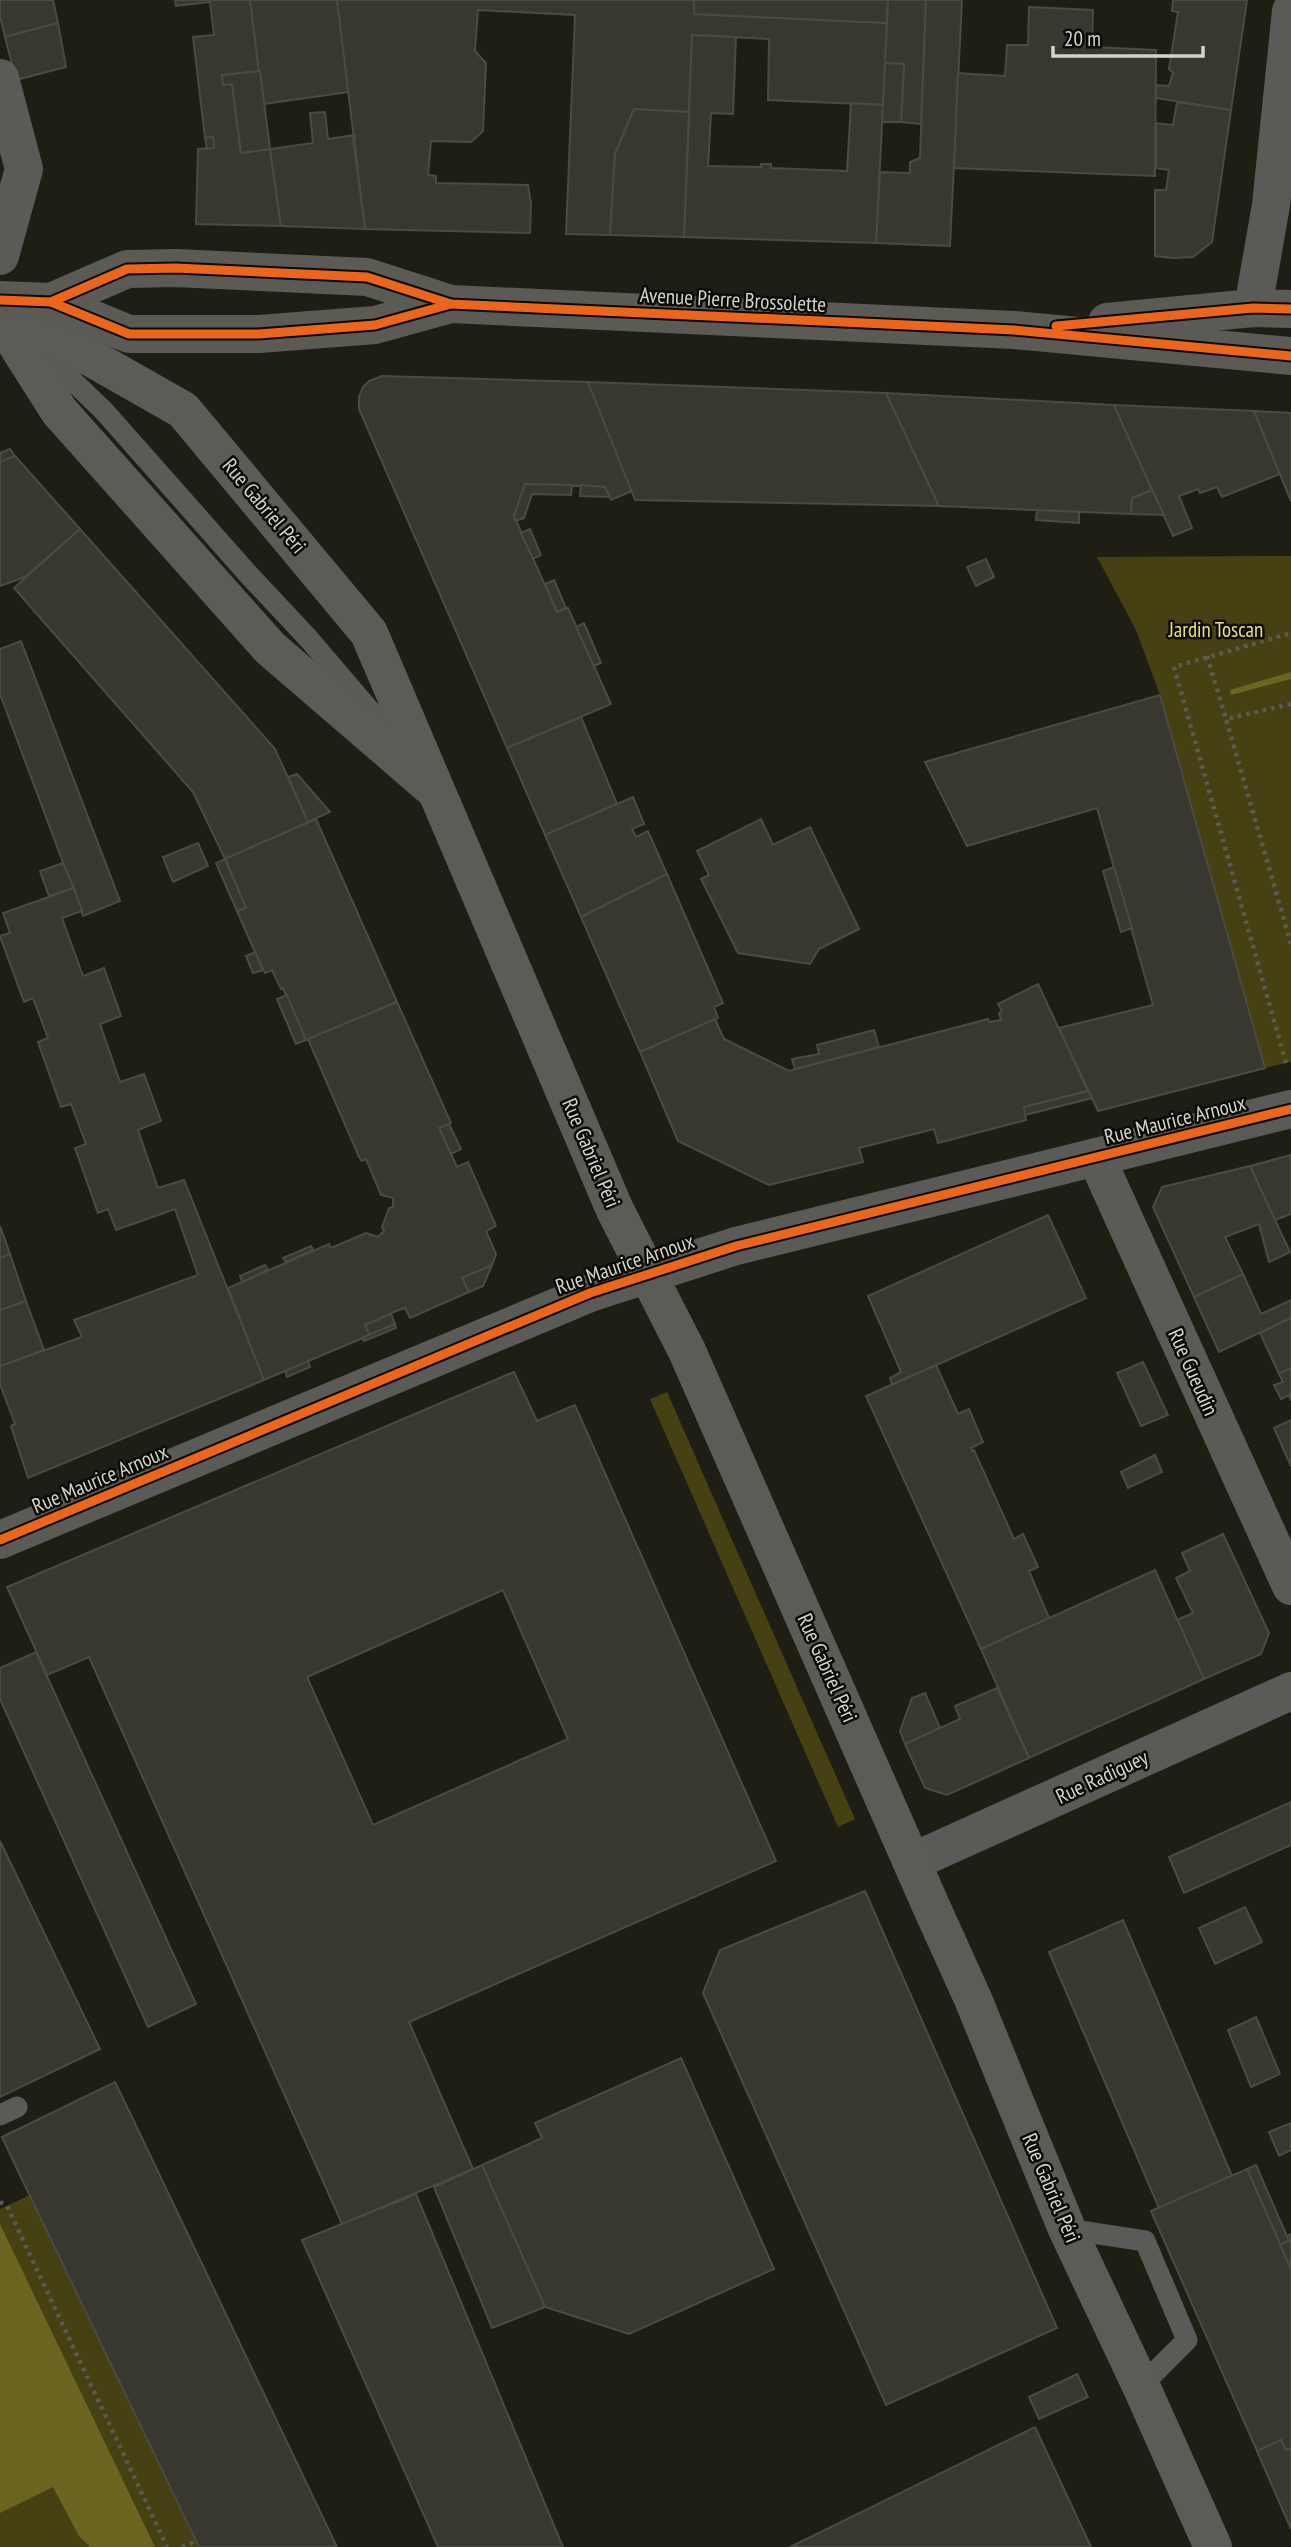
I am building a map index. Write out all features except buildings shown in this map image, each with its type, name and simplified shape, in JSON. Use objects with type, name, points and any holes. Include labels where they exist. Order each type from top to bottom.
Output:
[{"type":"main road","name":"Avenue Pierre Brossolette","points":[[51,302],[127,269],[176,268],[367,278],[451,304],[1014,330],[1291,356]]},
{"type":"main road","name":"Avenue Pierre Brossolette","points":[[0,300],[51,302],[129,334],[258,334],[375,325],[451,304]]},
{"type":"main road","name":"Rue Gabriel Péri","points":[[0,308],[183,410],[369,633],[615,1210],[687,1351],[973,1999],[1067,2229],[1213,2547]]},
{"type":"main road","name":"Avenue Pierre Brossolette","points":[[1014,330],[1253,308],[1291,309]]},
{"type":"main road","name":"Rue Gabriel Péri","points":[[0,318],[59,411],[270,648],[436,791]]},
{"type":"street","points":[[1253,308],[1272,205],[1291,16]]},
{"type":"street","points":[[0,78],[24,169],[0,256]]},
{"type":"street","name":"Rue Maurice Arnoux","points":[[0,1540],[590,1293],[646,1273],[736,1246],[1291,1109]]},
{"type":"street","name":"Rue Gueudin","points":[[1096,1157],[1291,1586]]},
{"type":"street","name":"Rue Radiguey","points":[[912,1862],[1291,1691]]},
{"type":"lane","name":"Rue Gabriel Péri","points":[[0,308],[113,420],[357,694],[436,791]]},
{"type":"lane","points":[[1067,2229],[1145,2241],[1187,2340],[1141,2386]]},
{"type":"path","points":[[1286,1063],[1174,667],[1291,633]]},
{"type":"path","points":[[1207,656],[1291,944]]},
{"type":"path","points":[[1226,719],[1291,704]]},
{"type":"path","points":[[1282,1049],[1291,1047]]},
{"type":"path","points":[[0,2202],[7,2206],[167,2547]]},
{"type":"path","points":[[182,2547],[192,2543],[194,2547]]},
{"type":"green space","name":"Jardin Toscan","points":[[1291,556],[1291,1062],[1265,1068],[1160,695],[1136,630],[1097,557]]},
{"type":"green space","points":[[667,1392],[855,1819],[838,1827],[650,1399]]},
{"type":"green space","points":[[30,2195],[199,2547],[0,2547],[0,2209]]},
{"type":"shaded area","points":[[1291,672],[1291,679],[1231,695],[1230,690]]},
{"type":"shaded area","points":[[0,2224],[155,2547],[90,2547],[79,2536],[53,2487],[0,2513]]},
{"type":"cycle path","points":[[51,302],[127,269],[176,268],[367,277],[451,304],[1014,330],[1291,356]]},
{"type":"cycle path","points":[[0,300],[51,302],[129,334],[259,334],[375,325],[451,304]]},
{"type":"cycle path","points":[[1056,326],[1253,308],[1291,309]]},
{"type":"cycle path","points":[[0,1540],[590,1293],[736,1246],[1291,1109]]}]
